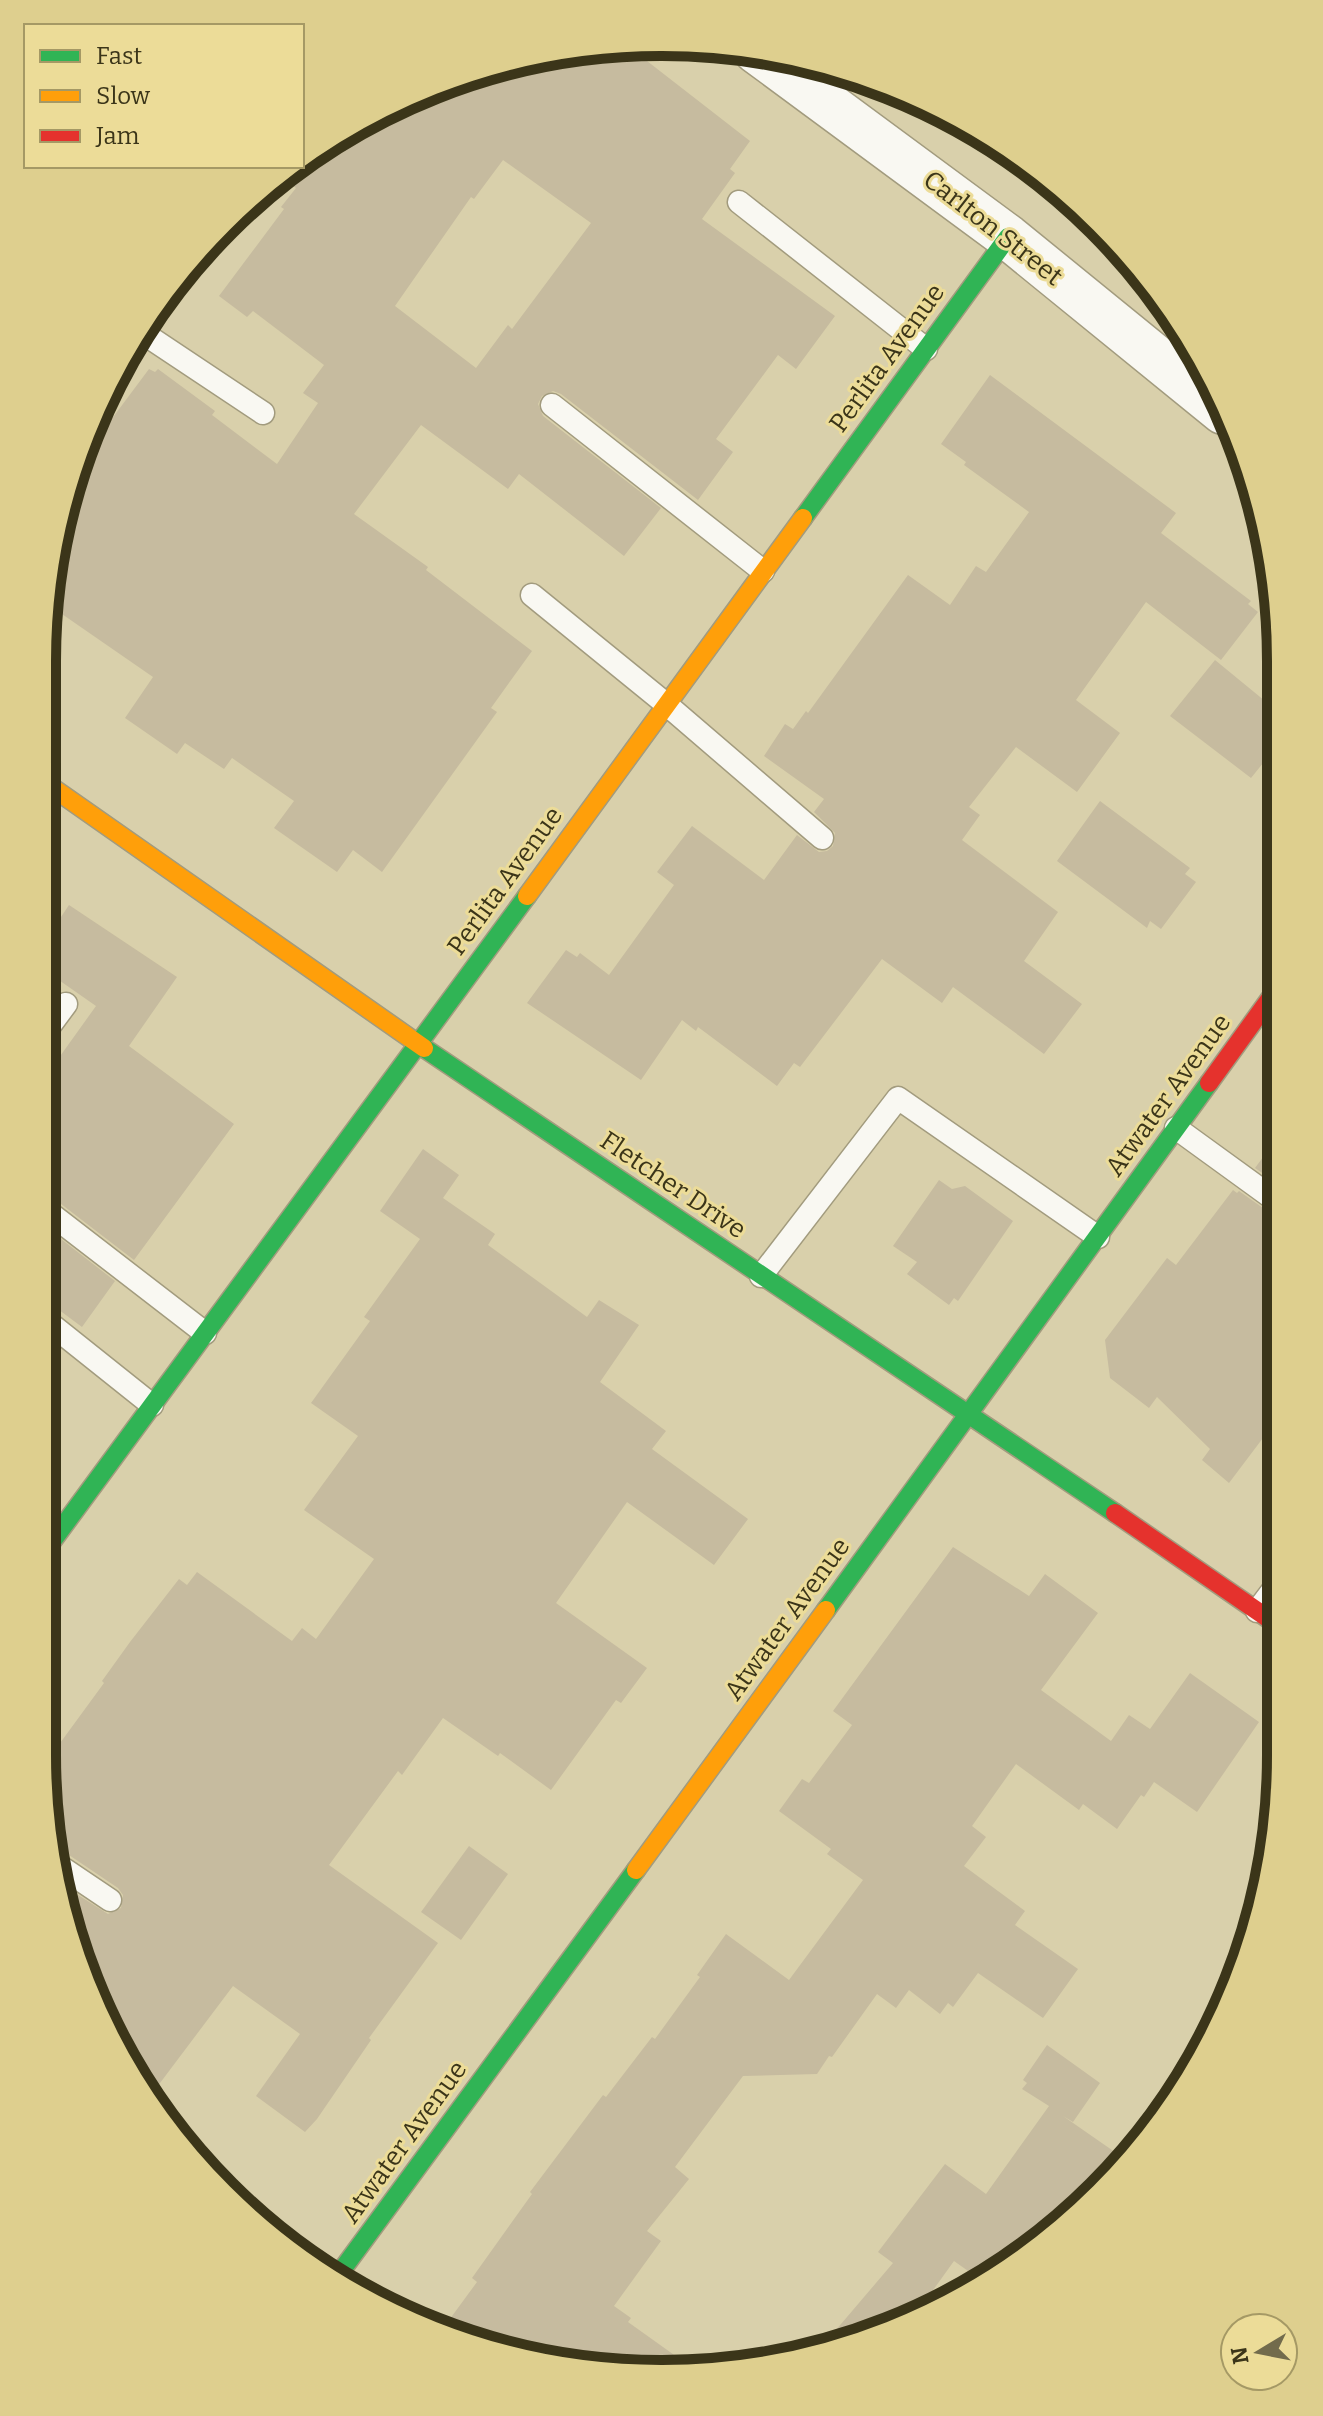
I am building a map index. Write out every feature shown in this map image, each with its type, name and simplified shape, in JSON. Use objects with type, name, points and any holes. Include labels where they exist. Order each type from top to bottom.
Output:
[{"type":"street","name":"Carlton Street","points":[[779,68],[1008,237],[1207,399]]},
{"type":"street","name":"Perlita Avenue","points":[[56,1536],[419,1045],[1008,237]]},
{"type":"street","name":"Fletcher Drive","points":[[56,790],[419,1045],[970,1414],[1267,1618]]},
{"type":"street","name":"Atwater Avenue","points":[[343,2269],[1176,1128],[1267,1010]]},
{"type":"lane","points":[[739,202],[926,349]]},
{"type":"lane","points":[[150,338],[263,413]]},
{"type":"lane","points":[[552,405],[763,571]]},
{"type":"lane","points":[[532,595],[666,704],[822,838]]},
{"type":"lane","points":[[56,1017],[66,1004]]},
{"type":"lane","points":[[761,1276],[898,1098],[1098,1237]]},
{"type":"lane","points":[[1176,1128],[1267,1194]]},
{"type":"lane","points":[[56,1218],[205,1333]]},
{"type":"lane","points":[[56,1328],[152,1405]]},
{"type":"lane","points":[[1257,1611],[1267,1598]]},
{"type":"lane","points":[[68,1872],[110,1900]]},
{"type":"building","points":[[641,57],[750,141],[730,169],[735,173],[702,219],[835,316],[796,369],[778,355],[716,439],[733,452],[698,500],[561,394],[553,391],[542,396],[538,404],[543,416],[661,508],[624,556],[519,474],[508,489],[421,425],[354,514],[428,567],[426,570],[532,651],[491,708],[497,712],[382,872],[353,850],[337,872],[274,828],[294,801],[232,758],[224,769],[185,743],[177,754],[125,718],[153,677],[58,611],[68,543],[88,467],[100,434],[149,369],[155,372],[158,369],[215,411],[212,415],[277,464],[318,403],[303,393],[324,365],[253,311],[247,317],[219,296],[284,209],[281,207],[296,188],[290,184],[325,158],[394,118],[430,102],[467,88],[543,68],[582,61]],"holes":[[[503,160],[591,223],[512,329],[508,325],[476,368],[395,306],[471,197],[474,199]]]},
{"type":"building","points":[[990,375],[1176,513],[1161,533],[1251,601],[1248,604],[1258,612],[1221,660],[1146,602],[1076,700],[1120,733],[1077,792],[1016,747],[969,807],[980,815],[962,840],[1058,912],[1024,961],[1082,1004],[1044,1054],[953,987],[942,1003],[882,959],[800,1067],[794,1063],[777,1086],[698,1027],[696,1031],[682,1020],[641,1080],[527,1003],[566,950],[577,957],[580,953],[609,975],[674,885],[657,872],[692,826],[764,880],[797,835],[819,852],[833,846],[835,833],[814,812],[824,799],[764,756],[785,724],[793,729],[806,711],[808,713],[908,575],[950,605],[976,566],[986,572],[1029,512],[964,465],[966,462],[941,444]]},
{"type":"building","points":[[1215,660],[1267,703],[1267,758],[1251,778],[1170,716]]},
{"type":"building","points":[[1100,801],[1190,868],[1185,874],[1196,882],[1161,929],[1150,921],[1147,928],[1057,861]]},
{"type":"building","points":[[69,905],[177,977],[129,1046],[234,1124],[134,1260],[56,1200],[56,1062],[96,1006],[56,978],[56,924]]},
{"type":"building","points":[[423,1149],[459,1175],[443,1198],[495,1234],[488,1245],[587,1317],[599,1300],[639,1325],[600,1382],[666,1431],[652,1449],[748,1519],[714,1565],[627,1502],[556,1603],[647,1668],[621,1703],[616,1700],[551,1790],[500,1753],[498,1756],[443,1718],[402,1775],[398,1771],[329,1865],[438,1943],[305,2132],[256,2096],[300,2034],[233,1986],[156,2088],[118,2022],[88,1949],[72,1891],[108,1914],[121,1908],[123,1895],[118,1888],[65,1854],[57,1794],[56,1749],[130,1642],[179,1579],[187,1585],[197,1572],[292,1641],[302,1628],[316,1639],[374,1559],[304,1510],[358,1436],[311,1403],[370,1321],[364,1317],[420,1239],[380,1211]]},
{"type":"building","points":[[1267,1152],[1267,1176],[1255,1168]]},
{"type":"building","points":[[939,1180],[952,1189],[965,1186],[1013,1221],[958,1301],[954,1298],[949,1305],[907,1274],[917,1262],[893,1246]]},
{"type":"building","points":[[1233,1190],[1267,1211],[1267,1433],[1229,1483],[1202,1460],[1210,1449],[1157,1397],[1149,1408],[1110,1378],[1105,1340],[1167,1258],[1176,1265]]},
{"type":"building","points":[[56,1235],[115,1281],[82,1327],[56,1308]]},
{"type":"building","points":[[953,1547],[1029,1596],[1045,1574],[1098,1613],[1041,1690],[1111,1741],[1129,1715],[1150,1729],[1190,1673],[1259,1722],[1197,1812],[1154,1782],[1117,1829],[1083,1804],[1079,1810],[1016,1764],[972,1826],[986,1837],[964,1866],[1025,1911],[1015,1925],[1078,1969],[1043,2018],[978,1973],[953,2007],[948,2003],[940,2014],[909,1990],[896,2008],[877,1994],[817,2074],[743,2076],[675,2167],[689,2179],[647,2231],[661,2241],[614,2306],[631,2318],[628,2322],[681,2360],[582,2355],[505,2339],[448,2321],[477,2282],[472,2278],[532,2194],[530,2192],[603,2095],[606,2097],[652,2037],[655,2039],[700,1977],[697,1975],[726,1934],[789,1980],[863,1880],[827,1854],[831,1849],[779,1811],[802,1779],[809,1783],[852,1725],[833,1711]]},
{"type":"building","points":[[469,1846],[508,1874],[461,1940],[421,1912]]},
{"type":"building","points":[[1047,2045],[1100,2083],[1073,2122],[1063,2116],[1117,2154],[1061,2210],[998,2258],[972,2274],[954,2261],[927,2299],[832,2335],[893,2263],[878,2252],[945,2164],[986,2194],[1049,2106],[1022,2089],[1027,2083],[1023,2080]]},
{"type":"traffic: fast","points":[[803,518],[1008,237]]},
{"type":"traffic: fast","points":[[56,1536],[527,896]]},
{"type":"traffic: fast","points":[[424,1048],[1115,1513]]},
{"type":"traffic: fast","points":[[826,1610],[1209,1083]]},
{"type":"traffic: fast","points":[[343,2269],[636,1870]]},
{"type":"traffic: slow","points":[[527,896],[803,518]]},
{"type":"traffic: slow","points":[[56,790],[424,1048]]},
{"type":"traffic: slow","points":[[636,1870],[826,1610]]},
{"type":"traffic: jam","points":[[1209,1083],[1267,1003]]},
{"type":"traffic: jam","points":[[1115,1513],[1267,1618]]}]
